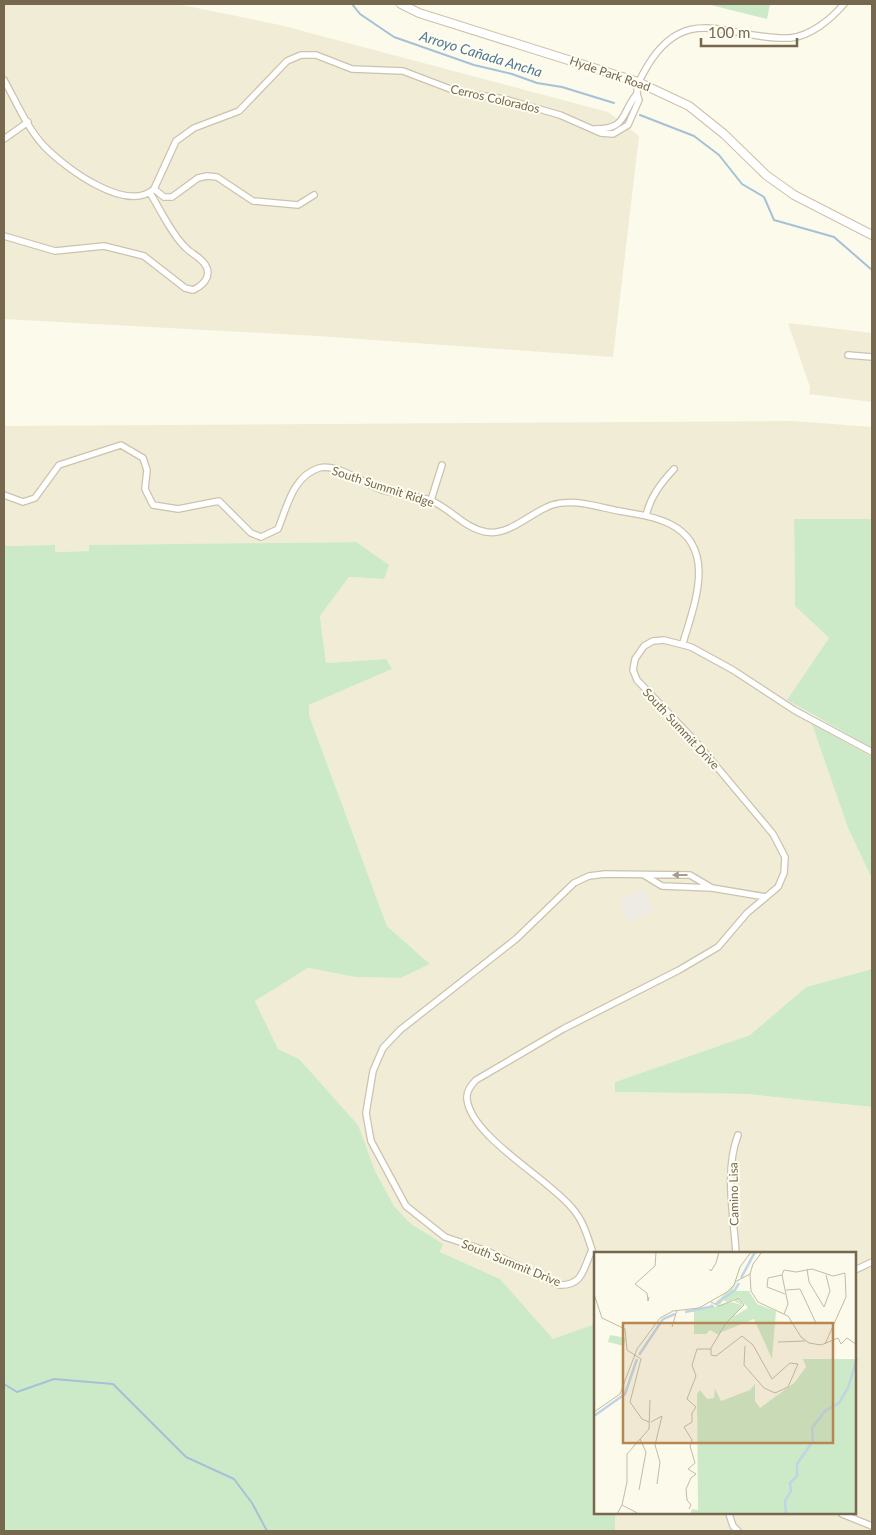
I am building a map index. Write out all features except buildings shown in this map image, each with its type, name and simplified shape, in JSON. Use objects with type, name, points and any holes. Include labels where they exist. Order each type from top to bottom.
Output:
[{"type":"main road","name":"Hyde Park Road","points":[[401,4],[419,12],[638,82],[689,106],[724,134],[766,176],[794,195],[872,235]]},
{"type":"street","points":[[638,82],[656,52],[678,32],[695,26],[791,38],[810,31],[832,18],[844,4]]},
{"type":"street","name":"Cerros Colorados","points":[[152,190],[176,141],[194,128],[239,111],[287,61],[301,55],[316,55],[352,69],[403,71],[458,92],[504,99],[560,114],[592,129],[613,129],[621,123],[636,95],[638,82]]},
{"type":"street","points":[[4,80],[43,145],[67,167],[99,187],[130,196],[152,190],[164,197],[172,197],[198,178],[207,176],[216,177],[253,201],[298,205],[314,195]]},
{"type":"street","points":[[4,139],[28,122]]},
{"type":"street","points":[[4,236],[55,251],[104,246],[144,256],[185,288],[193,290],[200,287],[205,282],[208,273],[206,266],[185,248],[152,190]]},
{"type":"street","points":[[848,355],[872,357]]},
{"type":"street","name":"South Summit Ridge","points":[[4,495],[23,502],[35,498],[59,465],[121,445],[142,458],[147,470],[145,489],[153,505],[178,509],[219,501],[251,533],[261,537],[278,528],[298,482],[319,468],[339,470],[382,490],[431,500],[472,527],[487,532],[501,531],[551,505],[570,501],[646,516],[672,525],[682,533],[692,546],[697,561],[700,585],[683,644]]},
{"type":"street","points":[[431,500],[442,465]]},
{"type":"street","points":[[646,516],[648,507],[661,483],[674,469]]},
{"type":"street","name":"South Summit Drive","points":[[712,888],[690,875],[605,874],[589,876],[574,882],[516,939],[400,1030],[383,1048],[373,1071],[366,1113],[371,1141],[406,1206],[444,1237],[487,1251],[559,1285],[571,1285],[578,1281],[592,1250],[583,1223],[572,1207],[497,1143],[472,1115],[466,1099],[468,1088],[476,1080],[563,1029],[680,970],[718,947],[747,913],[778,887],[784,873],[784,857],[774,834],[696,742],[640,685],[634,675],[635,659],[640,650],[648,643],[664,640],[683,644],[732,670],[794,710],[872,752]]},
{"type":"street","name":"South Summit Drive","points":[[644,875],[662,886],[712,888],[766,897]]},
{"type":"street","name":"Camino Lisa","points":[[736,1252],[732,1189],[733,1147],[738,1135]]},
{"type":"street","points":[[856,1270],[872,1262]]},
{"type":"street","points":[[729,1515],[733,1526],[738,1531]]},
{"type":"street","points":[[844,1515],[872,1526]]},
{"type":"shaded area","points":[[4,4],[177,4],[280,25],[608,112],[639,136],[613,357],[318,336],[4,319]]},
{"type":"shaded area","points":[[788,323],[872,333],[872,402],[809,394],[810,387]]},
{"type":"shaded area","points":[[793,421],[872,427],[872,519],[794,519],[795,606],[829,638],[788,700],[809,713],[848,828],[872,879],[872,969],[806,987],[750,1035],[615,1082],[615,1092],[746,1094],[872,1107],[872,1531],[615,1531],[615,1515],[856,1515],[856,1252],[594,1252],[594,1324],[553,1340],[500,1279],[440,1252],[442,1244],[410,1223],[394,1206],[375,1171],[363,1141],[299,1059],[278,1049],[255,1001],[308,968],[355,977],[401,978],[430,964],[387,926],[309,715],[309,705],[392,669],[386,659],[326,663],[320,616],[349,577],[384,579],[356,542],[90,545],[89,551],[55,552],[55,545],[4,546],[4,426]]},
{"type":"shaded area","points":[[644,889],[654,911],[629,922],[620,900]]},
{"type":"green space","points":[[707,4],[770,4],[767,19]]},
{"type":"green space","points":[[794,519],[872,519],[872,748],[787,700],[829,638],[795,606]]},
{"type":"green space","points":[[356,542],[389,565],[384,579],[349,577],[320,616],[326,663],[386,659],[392,669],[309,705],[309,715],[387,926],[430,964],[401,978],[355,977],[308,968],[255,1001],[278,1049],[299,1059],[358,1125],[375,1171],[394,1206],[410,1223],[443,1244],[440,1252],[500,1279],[553,1339],[594,1324],[594,1515],[615,1515],[615,1531],[4,1531],[4,546],[55,545],[55,552],[89,551],[89,545]]},
{"type":"green space","points":[[812,724],[872,757],[872,879],[848,828]]},
{"type":"green space","points":[[872,969],[872,1107],[746,1094],[615,1092],[615,1082],[750,1035],[806,987]]},
{"type":"waterway","name":"Arroyo Cañada Ancha","points":[[352,4],[360,14],[394,37],[474,65],[512,74],[537,83],[562,87],[614,103]]},
{"type":"waterway","name":"Arroyo Cañada Ancha","points":[[640,115],[694,136],[719,155],[742,184],[764,197],[774,220],[834,237],[872,270]]},
{"type":"waterway","points":[[4,1384],[17,1392],[54,1379],[113,1384],[186,1457],[234,1479],[252,1503],[267,1531]]}]
